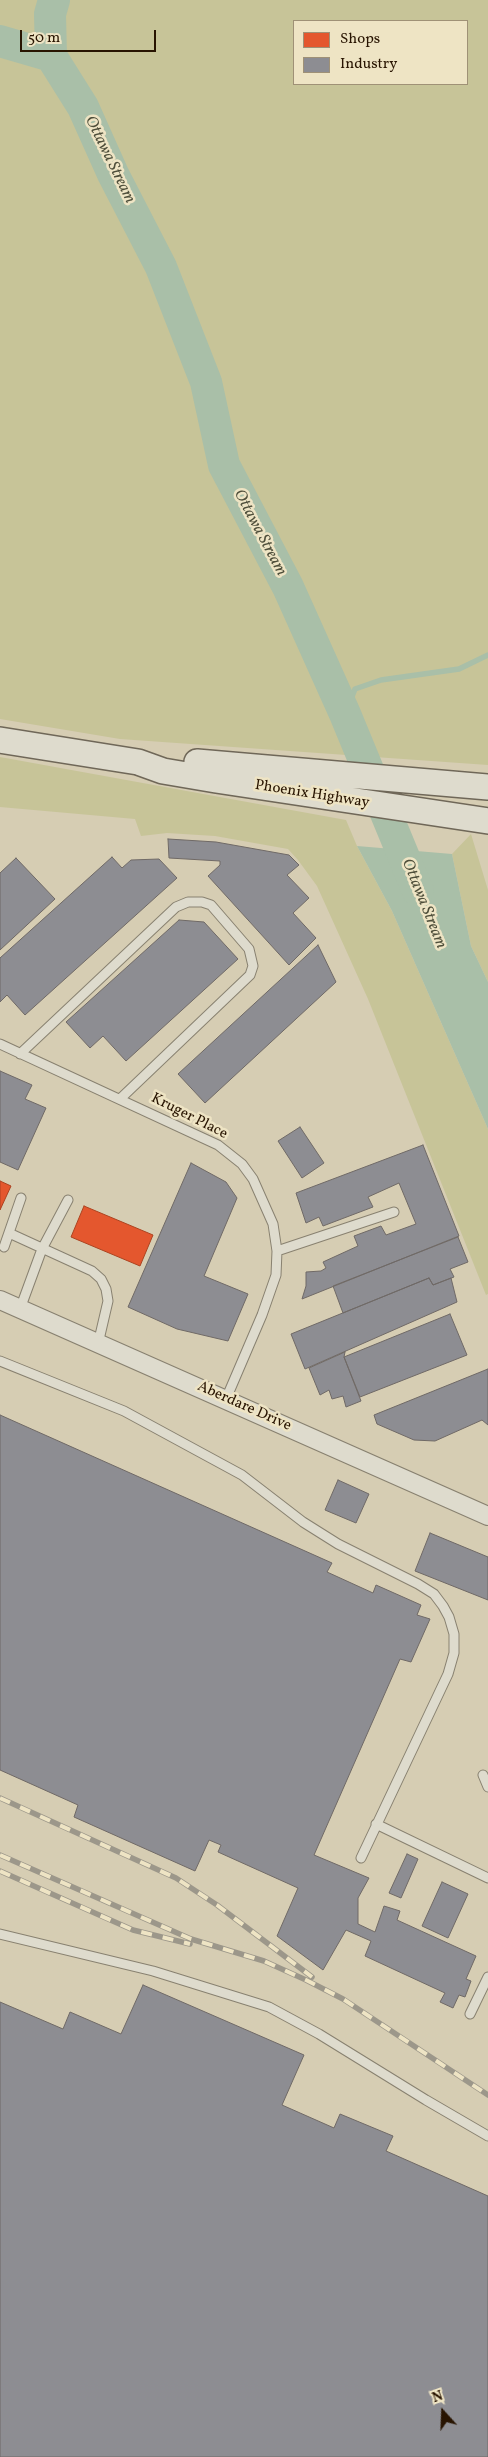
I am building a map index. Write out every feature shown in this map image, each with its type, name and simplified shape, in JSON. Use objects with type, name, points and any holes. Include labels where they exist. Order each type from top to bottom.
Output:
[{"type":"main road","name":"Phoenix Highway","points":[[0,740],[138,762],[162,759],[301,782],[479,820]]},
{"type":"main road","name":"Phoenix Highway","points":[[301,782],[438,782],[488,787]]},
{"type":"street","name":"Aberdare Drive","points":[[0,1300],[488,1516]]},
{"type":"lane","points":[[20,1054],[176,907],[188,902],[202,902],[211,905],[249,949],[253,966],[250,976],[120,1099]]},
{"type":"lane","name":"Kruger Place","points":[[0,1044],[218,1145],[242,1164],[262,1196],[273,1224],[277,1251],[276,1275],[265,1307],[226,1399]]},
{"type":"lane","points":[[1,1249],[9,1233],[21,1198]]},
{"type":"lane","points":[[20,1309],[42,1249],[68,1200]]},
{"type":"lane","points":[[277,1251],[394,1212]]},
{"type":"lane","points":[[9,1233],[92,1271],[101,1279],[106,1289],[108,1300],[98,1344]]},
{"type":"lane","points":[[0,1361],[124,1411],[242,1475],[303,1522],[338,1544],[434,1594],[449,1617],[454,1634],[454,1653],[448,1674],[361,1858]]},
{"type":"lane","points":[[483,1775],[488,1787]]},
{"type":"lane","points":[[376,1824],[488,1878]]},
{"type":"lane","points":[[0,1934],[153,1971],[269,2007],[488,2136]]},
{"type":"lane","points":[[470,2014],[488,1977]]},
{"type":"shaded area","points":[[0,0],[488,0],[488,765],[120,739],[0,719]]},
{"type":"shaded area","points":[[0,757],[346,820],[357,846],[392,911],[488,1129],[488,1294],[486,1295],[368,999],[317,886],[298,860],[288,849],[215,836],[167,833],[141,836],[135,819],[0,807]]},
{"type":"shaded area","points":[[471,834],[488,890],[488,982],[471,946],[452,854]]},
{"type":"water","points":[[357,846],[452,854],[471,946],[488,982],[488,1129],[392,911]]},
{"type":"building: Shops","points":[[0,1181],[11,1186],[0,1210]]},
{"type":"building: Shops","points":[[84,1206],[153,1235],[140,1266],[71,1237]]},
{"type":"building: Industry","points":[[168,839],[216,842],[289,855],[299,865],[287,875],[309,898],[293,913],[316,938],[289,965],[208,876],[220,865],[220,861],[169,858]]},
{"type":"building: Industry","points":[[112,857],[122,868],[131,860],[159,859],[177,878],[25,1015],[7,995],[0,1002],[0,958]]},
{"type":"building: Industry","points":[[16,858],[55,899],[0,950],[0,873]]},
{"type":"building: Industry","points":[[179,920],[204,922],[238,959],[126,1061],[103,1036],[90,1048],[66,1022]]},
{"type":"building: Industry","points":[[318,945],[336,982],[205,1103],[178,1074]]},
{"type":"building: Industry","points":[[0,1071],[32,1085],[25,1099],[46,1108],[18,1170],[0,1162]]},
{"type":"building: Industry","points":[[300,1127],[324,1163],[302,1178],[278,1141]]},
{"type":"building: Industry","points":[[423,1145],[459,1236],[302,1299],[306,1286],[306,1272],[321,1271],[326,1268],[323,1262],[358,1246],[354,1236],[381,1226],[386,1235],[416,1224],[399,1183],[368,1197],[373,1207],[323,1226],[319,1217],[306,1223],[296,1193]]},
{"type":"building: Industry","points":[[191,1163],[226,1182],[237,1198],[204,1276],[248,1294],[228,1341],[177,1329],[128,1307]]},
{"type":"building: Industry","points":[[458,1237],[468,1262],[450,1269],[454,1277],[433,1285],[429,1278],[343,1313],[333,1286]]},
{"type":"building: Industry","points":[[429,1278],[433,1285],[451,1278],[457,1302],[305,1369],[291,1334]]},
{"type":"building: Industry","points":[[450,1314],[467,1355],[360,1397],[344,1357]]},
{"type":"building: Industry","points":[[345,1352],[344,1357],[361,1401],[346,1407],[343,1396],[332,1399],[329,1390],[320,1395],[309,1368]]},
{"type":"building: Industry","points":[[488,1369],[488,1425],[482,1420],[435,1441],[414,1440],[377,1424],[374,1415]]},
{"type":"building: Industry","points":[[0,1415],[332,1563],[327,1572],[373,1593],[376,1585],[421,1605],[417,1615],[430,1619],[411,1662],[400,1659],[314,1855],[369,1878],[358,1898],[358,1924],[375,1932],[384,1906],[400,1911],[397,1920],[476,1956],[466,1979],[471,1981],[465,1997],[459,1995],[453,2008],[440,2002],[445,1993],[365,1956],[371,1941],[346,1930],[323,1970],[277,1936],[298,1888],[218,1852],[221,1845],[209,1840],[195,1871],[74,1817],[78,1805],[0,1770]]},
{"type":"building: Industry","points":[[338,1480],[369,1494],[356,1523],[325,1510]]},
{"type":"building: Industry","points":[[430,1533],[488,1557],[488,1600],[415,1571]]},
{"type":"building: Industry","points":[[407,1854],[418,1859],[401,1898],[389,1893]]},
{"type":"building: Industry","points":[[442,1882],[468,1894],[448,1938],[422,1926]]},
{"type":"building: Industry","points":[[143,1985],[304,2055],[282,2105],[334,2128],[340,2114],[393,2136],[386,2151],[488,2196],[488,2457],[0,2457],[0,2002],[63,2029],[70,2012],[121,2034]]},
{"type":"waterway","points":[[51,56],[50,14],[54,0]]},
{"type":"waterway","name":"Ottawa Stream","points":[[0,41],[51,56],[83,107],[113,174],[161,267],[206,382],[224,465],[288,587],[345,714],[418,891]]},
{"type":"waterway","points":[[345,714],[355,689],[381,680],[459,669],[488,655]]},
{"type":"railway","points":[[0,1798],[176,1878],[217,1905],[312,1977]]},
{"type":"railway","points":[[0,1855],[191,1939],[264,1961],[306,1980],[343,1999],[488,2095]]},
{"type":"railway","points":[[0,1871],[133,1930],[190,1944]]}]
